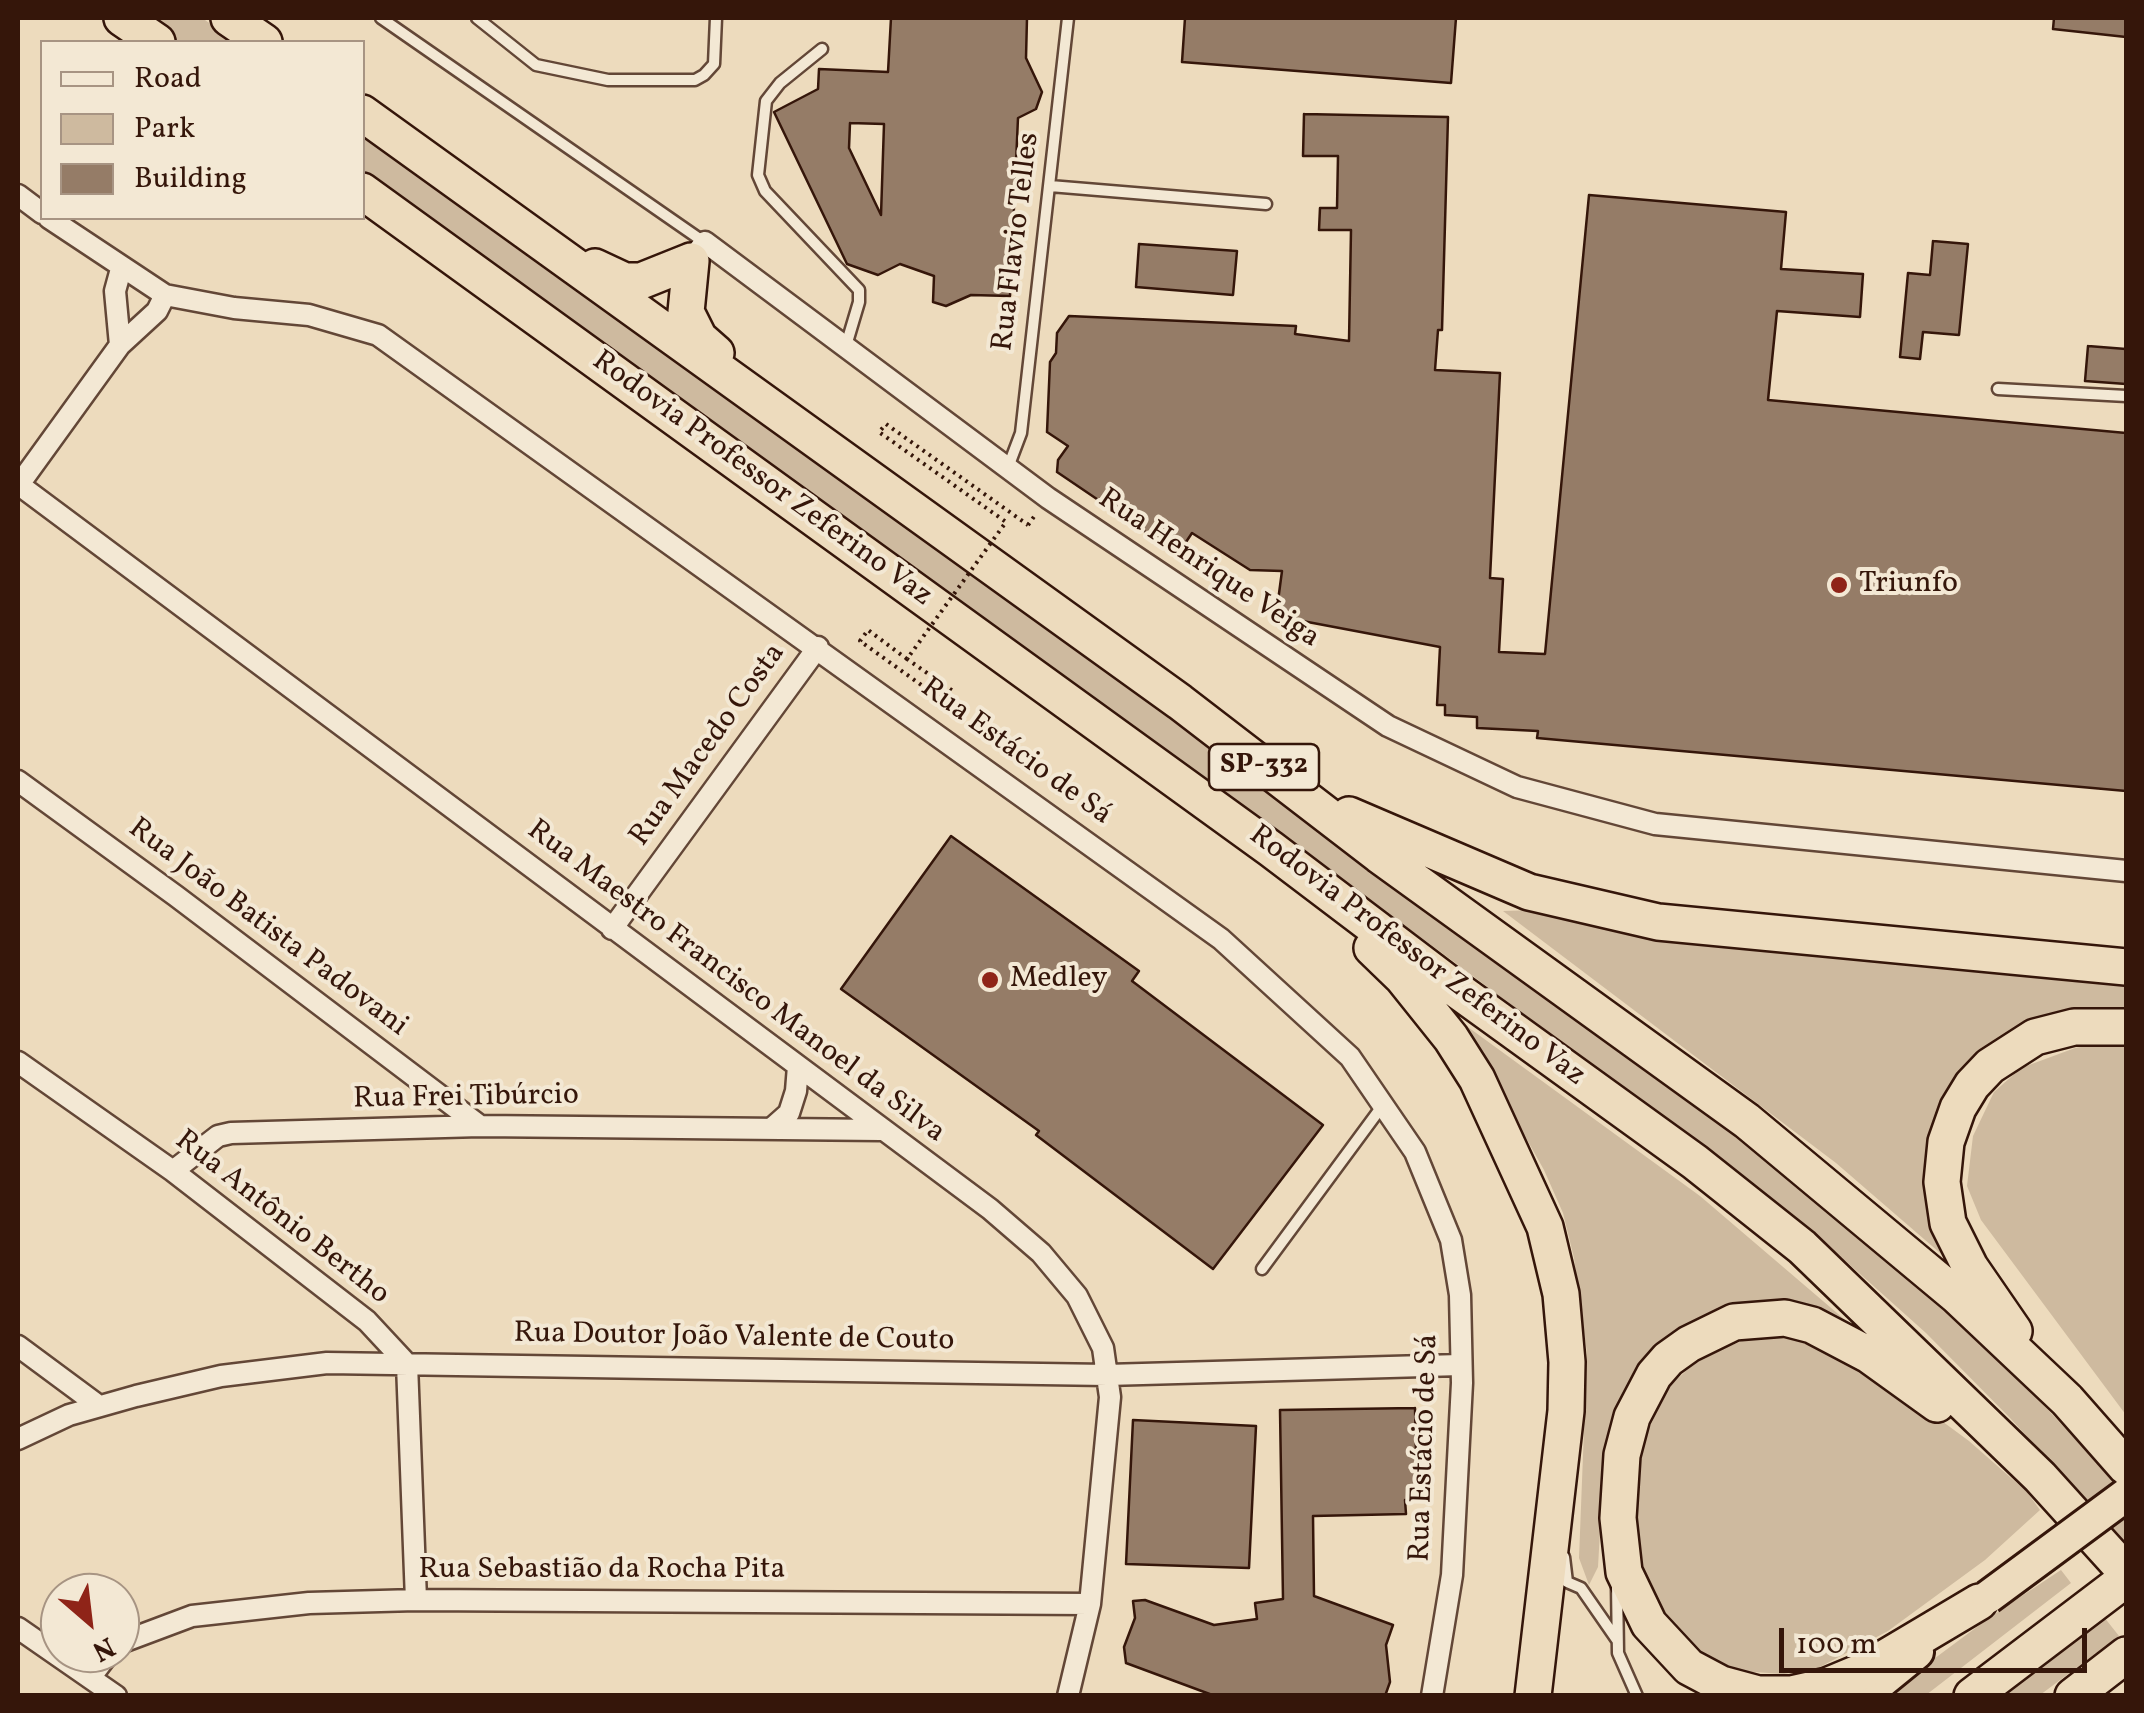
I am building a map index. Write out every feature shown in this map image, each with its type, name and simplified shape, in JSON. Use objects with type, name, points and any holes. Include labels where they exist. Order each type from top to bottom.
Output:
[{"type":"highway","points":[[122,18],[154,40]]},
{"type":"highway","points":[[230,18],[261,40]]},
{"type":"highway","name":"Rodovia Professor Zeferino Vaz","points":[[365,115],[1180,702],[1379,855],[1746,1121],[1957,1296],[2066,1400],[2126,1467]]},
{"type":"highway","points":[[470,191],[606,275],[625,281],[658,277],[698,252]]},
{"type":"highway","name":"Rodovia Professor Zeferino Vaz","points":[[365,194],[1271,849],[1695,1162],[1802,1247],[2040,1478],[2126,1576]]},
{"type":"highway","points":[[698,252],[686,312],[699,338],[812,438]]},
{"type":"highway","points":[[1180,702],[1351,816],[1529,892],[1676,924],[2126,967]]},
{"type":"highway","points":[[1271,849],[1403,978],[1450,1038],[1478,1079],[1545,1227],[1560,1294],[1567,1362],[1566,1411],[1533,1696]]},
{"type":"highway","points":[[2066,1400],[1970,1267],[1948,1223],[1942,1182],[1946,1142],[1972,1084],[2010,1051],[2036,1036],[2074,1028],[2126,1027]]},
{"type":"highway","points":[[1983,1599],[1863,1671],[1827,1686],[1791,1694],[1758,1694],[1721,1684],[1689,1667],[1649,1624],[1624,1572],[1618,1518],[1622,1454],[1632,1417],[1654,1375],[1689,1344],[1734,1322],[1784,1318],[1836,1336],[1882,1364],[2040,1478]]},
{"type":"highway","points":[[1863,1696],[1983,1599],[2126,1496]]},
{"type":"highway","points":[[1972,1696],[2126,1576]]},
{"type":"highway","points":[[2072,1696],[2126,1656]]},
{"type":"street","points":[[18,196],[40,212]]},
{"type":"street","name":"Rua Estácio de Sá","points":[[52,220],[164,295],[234,308],[308,315],[378,334],[1222,939],[1350,1058],[1415,1152],[1450,1240],[1460,1295],[1452,1575],[1432,1696]]},
{"type":"street","name":"Rua Henrique Veiga","points":[[698,252],[845,350],[1006,470],[1388,726],[1516,788],[1654,824],[2126,872]]},
{"type":"street","points":[[120,345],[114,291],[122,269]]},
{"type":"street","points":[[18,485],[120,345],[157,311],[164,295]]},
{"type":"street","name":"Rua Maestro Francisco Manoel da Silva","points":[[18,485],[990,1209],[1040,1253],[1076,1296],[1104,1348],[1110,1396],[1090,1604],[1068,1696]]},
{"type":"street","name":"Rua Macedo Costa","points":[[612,928],[818,647]]},
{"type":"street","name":"Rua João Batista Padovani","points":[[18,781],[480,1126]]},
{"type":"street","name":"Rua Antônio Bertho","points":[[18,1062],[173,1171],[367,1320],[407,1364]]},
{"type":"street","points":[[771,1129],[789,1114],[798,1066]]},
{"type":"street","name":"Rua Frei Tibúrcio","points":[[173,1171],[224,1134],[480,1126],[881,1130]]},
{"type":"street","points":[[18,1346],[100,1406]]},
{"type":"street","name":"Rua Doutor João Valente de Couto","points":[[18,1439],[69,1414],[221,1376],[327,1363],[1107,1376],[1460,1366]]},
{"type":"street","points":[[407,1364],[416,1600]]},
{"type":"street","name":"Rua Sebastião da Rocha Pita","points":[[140,1635],[192,1616],[309,1603],[416,1600],[1090,1604]]},
{"type":"street","points":[[18,1628],[116,1696]]},
{"type":"street","points":[[90,1678],[94,1673]]},
{"type":"lane","name":"Rua Henrique Veiga","points":[[381,18],[698,252]]},
{"type":"lane","points":[[477,18],[536,65],[608,80],[695,80],[714,64],[716,18]]},
{"type":"lane","name":"Rua Flavio Telles","points":[[1006,470],[1022,433],[1068,18]]},
{"type":"lane","points":[[822,50],[780,83],[766,101],[758,176],[764,190],[859,290],[845,350]]},
{"type":"lane","points":[[1050,186],[1266,204]]},
{"type":"lane","points":[[1998,389],[2126,396]]},
{"type":"lane","points":[[1262,1269],[1384,1104]]},
{"type":"lane","points":[[1556,1506],[1568,1582],[1581,1588],[1617,1640]]},
{"type":"lane","points":[[1618,1518],[1617,1640],[1625,1674],[1637,1696]]},
{"type":"path","points":[[907,658],[1006,522],[880,432],[886,424],[1028,525]]},
{"type":"path","points":[[868,630],[907,658],[952,691],[945,702],[860,642],[868,630]]},
{"type":"green space","points":[[143,18],[202,18],[234,40],[175,40]]},
{"type":"green space","points":[[365,134],[1731,1124],[1951,1311],[2037,1398],[2126,1494],[2126,1546],[2010,1418],[1926,1333],[1802,1222],[1438,950],[365,176]]},
{"type":"green space","points":[[1538,910],[1602,927],[1697,942],[2126,983],[2126,1011],[2072,1013],[2021,1024],[1968,1061],[1948,1090],[1934,1123],[1925,1186],[1932,1224],[1954,1265],[1836,1163],[1503,911]]},
{"type":"green space","points":[[1461,1022],[1700,1196],[1844,1319],[1799,1305],[1696,1322],[1601,1513],[1598,1567],[1589,1585],[1579,1558],[1587,1353],[1574,1258],[1563,1213],[1544,1170]]},
{"type":"green space","points":[[2126,1042],[2126,1415],[1981,1220],[1967,1186],[1973,1136],[1994,1092],[2021,1068],[2075,1048]]},
{"type":"green space","points":[[1771,1335],[1821,1344],[1882,1377],[1969,1441],[2027,1492],[2040,1510],[1985,1560],[1888,1631],[1818,1668],[1784,1674],[1739,1671],[1703,1657],[1662,1619],[1641,1566],[1637,1539],[1638,1474],[1646,1435],[1669,1387],[1712,1353],[1747,1339]]},
{"type":"green space","points":[[2061,1570],[2071,1583],[1926,1695],[1884,1696],[1993,1615]]},
{"type":"green space","points":[[2104,1617],[2119,1636],[2040,1695],[1999,1696]]},
{"type":"building","points":[[891,18],[1027,18],[1026,58],[1042,92],[1036,109],[1018,118],[1010,296],[971,295],[946,306],[933,302],[934,276],[900,264],[878,275],[847,264],[774,112],[818,89],[819,69],[888,72]],"holes":[[[850,123],[884,124],[881,215],[849,148]]]},
{"type":"building","points":[[1185,18],[1456,18],[1451,83],[1182,62]]},
{"type":"building","points":[[2054,18],[2126,18],[2126,37],[2053,29]]},
{"type":"building","name":"Triunfo","points":[[1304,114],[1448,117],[1442,330],[1438,330],[1435,370],[1500,373],[1490,578],[1503,579],[1499,652],[1545,654],[1589,195],[1786,212],[1781,269],[1863,274],[1860,317],[1777,311],[1768,400],[2126,433],[2126,791],[1537,738],[1538,731],[1477,728],[1477,717],[1445,715],[1445,705],[1437,705],[1440,647],[1276,616],[1282,571],[1250,570],[1192,533],[1178,554],[1057,472],[1058,460],[1068,446],[1047,432],[1050,362],[1056,353],[1057,333],[1069,316],[1296,326],[1295,334],[1349,341],[1351,230],[1319,230],[1320,208],[1337,208],[1338,156],[1303,156]]},
{"type":"building","points":[[1933,241],[1968,244],[1959,335],[1923,332],[1920,359],[1900,357],[1908,273],[1930,275]]},
{"type":"building","points":[[1139,244],[1237,251],[1233,295],[1136,287]]},
{"type":"building","points":[[2088,346],[2126,349],[2126,384],[2085,381]]},
{"type":"building","points":[[951,836],[1139,971],[1132,981],[1323,1125],[1213,1269],[1036,1135],[1039,1131],[841,989]]},
{"type":"building","points":[[1415,1408],[1417,1500],[1405,1500],[1406,1514],[1313,1516],[1314,1596],[1393,1625],[1386,1645],[1390,1682],[1385,1696],[1215,1696],[1126,1663],[1124,1647],[1135,1618],[1133,1601],[1145,1600],[1214,1625],[1257,1619],[1255,1603],[1283,1599],[1280,1410]]},
{"type":"building","points":[[1133,1420],[1256,1426],[1249,1568],[1126,1564]]},
{"type":"place","name":"Triunfo","points":[[1839,585]]},
{"type":"place","name":"Medley","points":[[990,980]]}]
